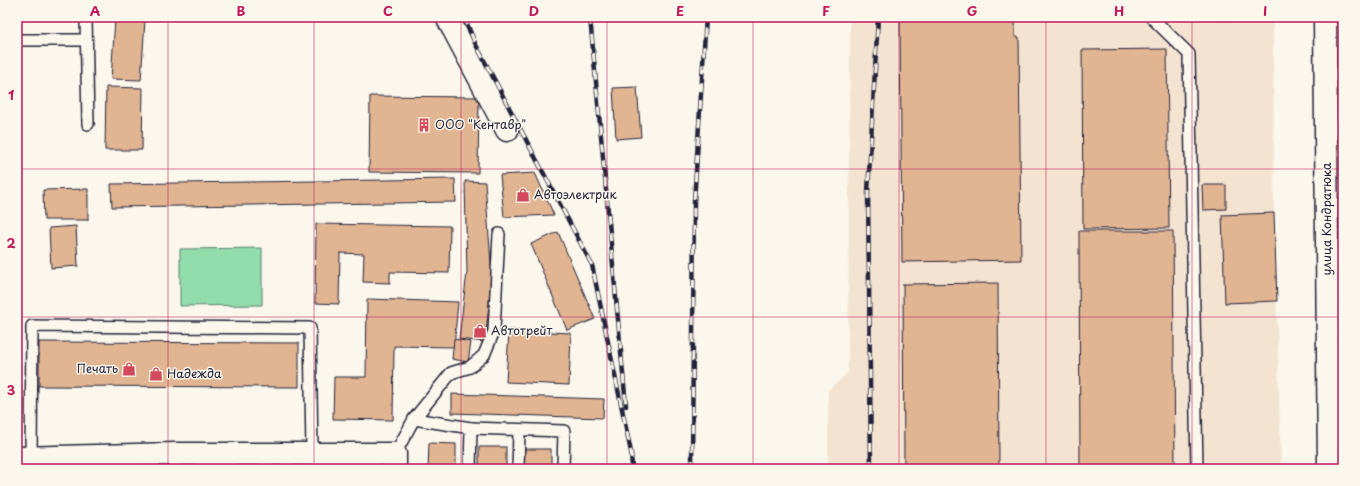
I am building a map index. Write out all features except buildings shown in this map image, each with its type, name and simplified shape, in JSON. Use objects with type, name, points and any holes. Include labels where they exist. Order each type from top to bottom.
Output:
[{"type":"street","points":[[447,17],[507,130]]},
{"type":"street","name":"улица Кондратюка","points":[[1325,17],[1329,469]]},
{"type":"street","points":[[24,458],[175,461],[312,454],[395,461]]},
{"type":"lane","points":[[86,17],[88,124]]},
{"type":"lane","points":[[1151,17],[1189,54],[1196,469]]},
{"type":"lane","points":[[17,40],[86,40]]},
{"type":"lane","points":[[395,461],[414,419],[451,373],[470,367],[484,355],[494,331],[499,234]]},
{"type":"lane","points":[[24,458],[32,326],[310,328],[312,454]]},
{"type":"lane","points":[[414,419],[471,428],[564,431],[563,469]]},
{"type":"lane","points":[[470,469],[471,428]]},
{"type":"lane","points":[[518,469],[519,430]]},
{"type":"shaded area","points":[[850,17],[1273,17],[1274,213],[1281,469],[828,469],[828,390],[848,373]]},
{"type":"green space","points":[[262,248],[262,305],[180,306],[180,249]]},
{"type":"railway","points":[[464,17],[475,43],[592,265],[631,452],[632,469]]},
{"type":"railway","points":[[590,17],[626,406]]},
{"type":"railway","points":[[692,469],[694,202],[706,17]]},
{"type":"railway","points":[[871,469],[868,192],[878,17]]},
{"type":"place","name":"ООО \"Кентавр\"","points":[[424,125]]},
{"type":"place","name":"Автоэлектрик","points":[[523,195]]},
{"type":"place","name":"Автотрейт","points":[[480,331]]},
{"type":"place","name":"Печать","points":[[129,369]]},
{"type":"place","name":"Надежда","points":[[156,374]]}]
